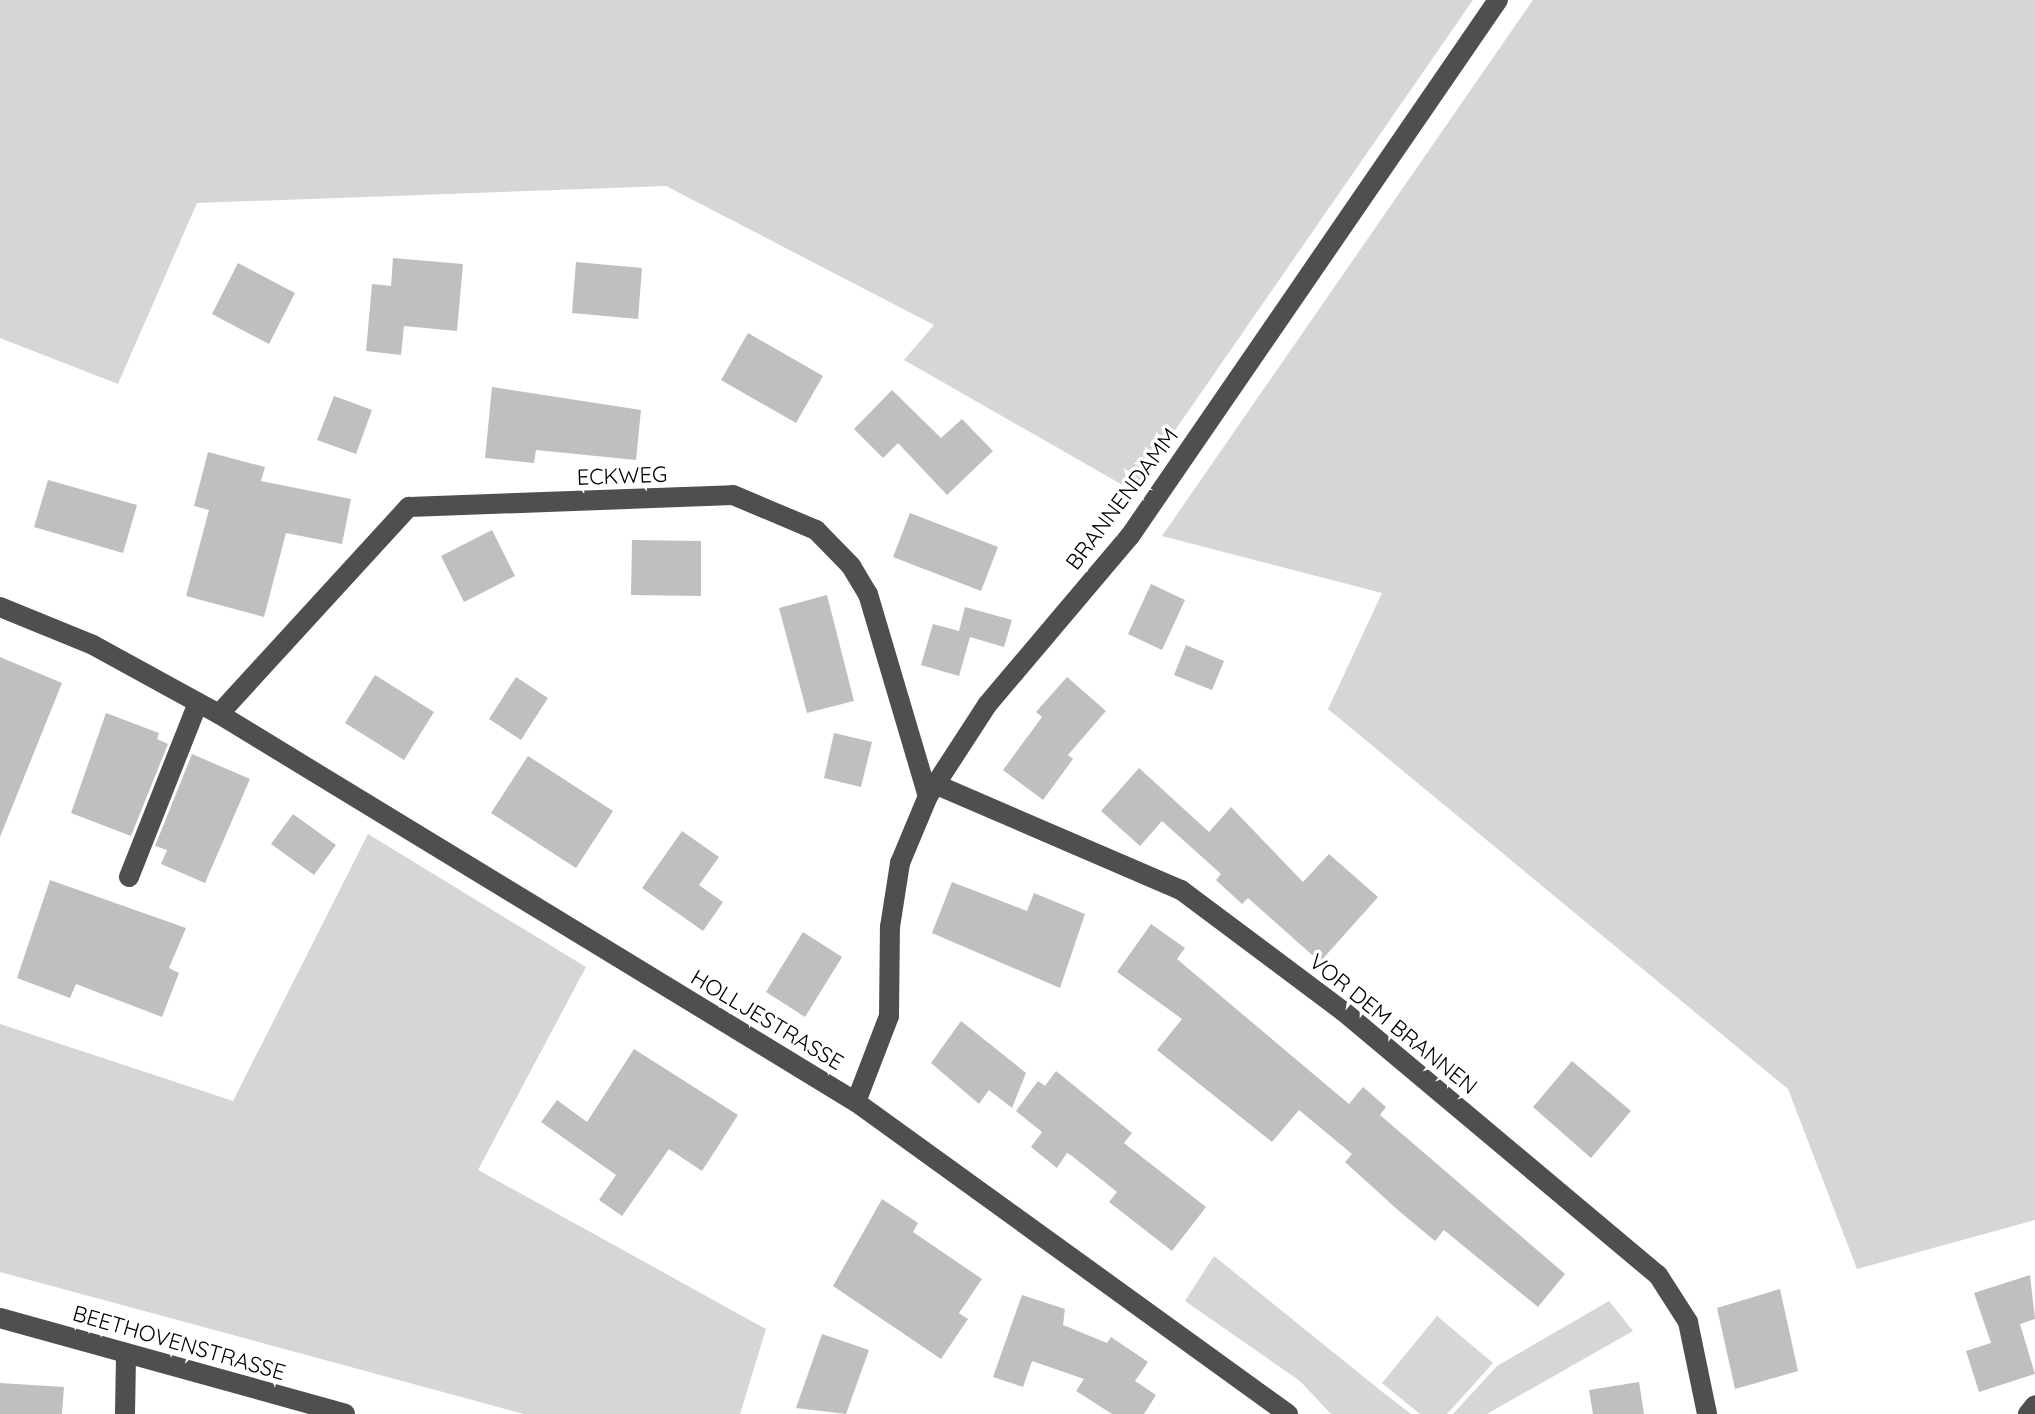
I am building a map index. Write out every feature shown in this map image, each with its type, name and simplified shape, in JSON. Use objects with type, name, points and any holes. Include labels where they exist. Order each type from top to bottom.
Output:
[{"type":"street","name":"BRANNENDAMM","points":[[856,1102],[889,1016],[890,927],[900,863],[933,790],[987,705],[1130,536],[1498,0]]},
{"type":"street","name":"ECKWEG","points":[[219,714],[409,507],[733,495],[816,530],[851,566],[868,594],[933,790]]},
{"type":"street","name":"HOLLJESTRASSE","points":[[0,607],[93,645],[219,714],[856,1102],[1288,1414]]},
{"type":"street","points":[[129,877],[198,703]]},
{"type":"street","name":"VOR DEM BRANNEN","points":[[933,790],[1181,890],[1343,1011],[1658,1275],[1688,1322],[1707,1414]]},
{"type":"street","name":"BEETHOVENSTRASSE","points":[[0,1318],[345,1414]]},
{"type":"street","points":[[125,1414],[126,1355]]},
{"type":"street","points":[[2028,1414],[2035,1405]]},
{"type":"shaded area","points":[[0,0],[1473,0],[1133,491],[904,360],[934,325],[666,186],[197,203],[118,384],[0,338]]},
{"type":"shaded area","points":[[1533,0],[2035,0],[2035,1220],[1857,1269],[1788,1089],[1328,709],[1382,593],[1162,536]]},
{"type":"shaded area","points":[[368,834],[586,967],[478,1170],[766,1329],[740,1414],[524,1414],[0,1272],[0,1024],[233,1101]]},
{"type":"shaded area","points":[[1214,1256],[1411,1414],[1331,1414],[1300,1381],[1185,1301]]},
{"type":"shaded area","points":[[1609,1301],[1633,1331],[1487,1414],[1453,1414],[1497,1366]]},
{"type":"shaded area","points":[[1437,1316],[1493,1363],[1447,1414],[1420,1414],[1382,1383]]},
{"type":"building","points":[[393,258],[463,264],[457,331],[404,326],[401,355],[366,351],[372,284],[391,286]]},
{"type":"building","points":[[576,262],[642,268],[638,319],[572,313]]},
{"type":"building","points":[[238,263],[295,293],[269,344],[212,314]]},
{"type":"building","points":[[748,333],[823,376],[796,423],[721,380]]},
{"type":"building","points":[[492,387],[641,410],[636,460],[536,450],[534,463],[485,458]]},
{"type":"building","points":[[892,390],[941,438],[962,419],[993,451],[947,495],[898,443],[883,458],[854,429]]},
{"type":"building","points":[[334,396],[372,410],[356,454],[317,440]]},
{"type":"building","points":[[208,452],[265,467],[261,481],[351,499],[342,544],[286,533],[264,617],[186,596],[209,510],[194,506]]},
{"type":"building","points":[[48,480],[137,505],[123,553],[34,527]]},
{"type":"building","points":[[910,513],[998,547],[981,591],[893,557]]},
{"type":"building","points":[[492,530],[515,576],[464,602],[441,556]]},
{"type":"building","points":[[632,540],[701,541],[701,596],[631,595]]},
{"type":"building","points":[[1151,584],[1185,600],[1162,650],[1128,634]]},
{"type":"building","points":[[827,595],[854,701],[807,713],[779,608]]},
{"type":"building","points":[[965,607],[1012,620],[1004,647],[970,637],[959,676],[921,665],[933,624],[959,631]]},
{"type":"building","points":[[1186,645],[1224,661],[1212,690],[1174,675]]},
{"type":"building","points":[[0,657],[62,683],[0,837]]},
{"type":"building","points":[[375,675],[434,712],[404,760],[345,723]]},
{"type":"building","points":[[516,677],[548,698],[521,740],[489,719]]},
{"type":"building","points":[[1067,677],[1106,711],[1068,755],[1073,759],[1043,800],[1003,770],[1042,717],[1036,712]]},
{"type":"building","points":[[106,713],[159,733],[157,739],[168,744],[131,836],[71,813]]},
{"type":"building","points":[[834,733],[872,742],[861,787],[824,778]]},
{"type":"building","points":[[192,754],[250,779],[205,883],[161,864],[167,850],[155,846]]},
{"type":"building","points":[[528,756],[613,811],[576,868],[491,813]]},
{"type":"building","points":[[1139,768],[1209,832],[1231,807],[1303,882],[1329,854],[1378,897],[1320,962],[1248,898],[1242,904],[1216,880],[1221,874],[1162,821],[1140,846],[1101,811]]},
{"type":"building","points":[[293,814],[336,845],[314,875],[271,844]]},
{"type":"building","points":[[682,831],[719,857],[699,885],[723,902],[703,931],[642,888]]},
{"type":"building","points":[[50,880],[186,928],[169,968],[179,973],[162,1017],[76,984],[70,998],[17,978]]},
{"type":"building","points":[[952,882],[1027,911],[1034,893],[1085,914],[1060,988],[932,933]]},
{"type":"building","points":[[1151,924],[1185,948],[1177,959],[1349,1104],[1363,1087],[1386,1107],[1380,1115],[1565,1274],[1538,1307],[1444,1230],[1435,1241],[1345,1162],[1352,1154],[1299,1110],[1272,1142],[1157,1050],[1182,1019],[1117,972]]},
{"type":"building","points":[[803,932],[842,957],[805,1017],[766,992]]},
{"type":"building","points":[[961,1021],[1026,1073],[1012,1108],[989,1090],[979,1104],[931,1063]]},
{"type":"building","points":[[634,1049],[738,1115],[702,1171],[669,1149],[622,1216],[599,1200],[616,1175],[541,1122],[557,1100],[587,1122]]},
{"type":"building","points":[[1572,1061],[1631,1111],[1591,1158],[1533,1107]]},
{"type":"building","points":[[1056,1071],[1132,1133],[1124,1143],[1206,1207],[1172,1251],[1109,1202],[1117,1192],[1072,1156],[1067,1153],[1057,1168],[1031,1147],[1042,1132],[1016,1111],[1038,1081],[1045,1086]]},
{"type":"building","points":[[882,1199],[918,1223],[913,1232],[982,1279],[959,1313],[968,1319],[941,1359],[833,1286]]},
{"type":"building","points":[[2030,1275],[2035,1319],[2020,1324],[2035,1374],[1979,1392],[1966,1351],[1991,1343],[1974,1293]]},
{"type":"building","points":[[1780,1289],[1798,1371],[1735,1389],[1717,1308]]},
{"type":"building","points":[[1022,1295],[1065,1309],[1063,1325],[1107,1343],[1111,1337],[1148,1362],[1135,1381],[1156,1395],[1144,1414],[1112,1414],[1076,1391],[1084,1379],[1032,1361],[1023,1387],[993,1377]]},
{"type":"building","points":[[822,1334],[869,1350],[846,1414],[796,1408]]},
{"type":"building","points":[[1639,1382],[1644,1414],[1593,1414],[1589,1390]]},
{"type":"building","points":[[0,1383],[64,1387],[62,1414],[0,1414]]}]
